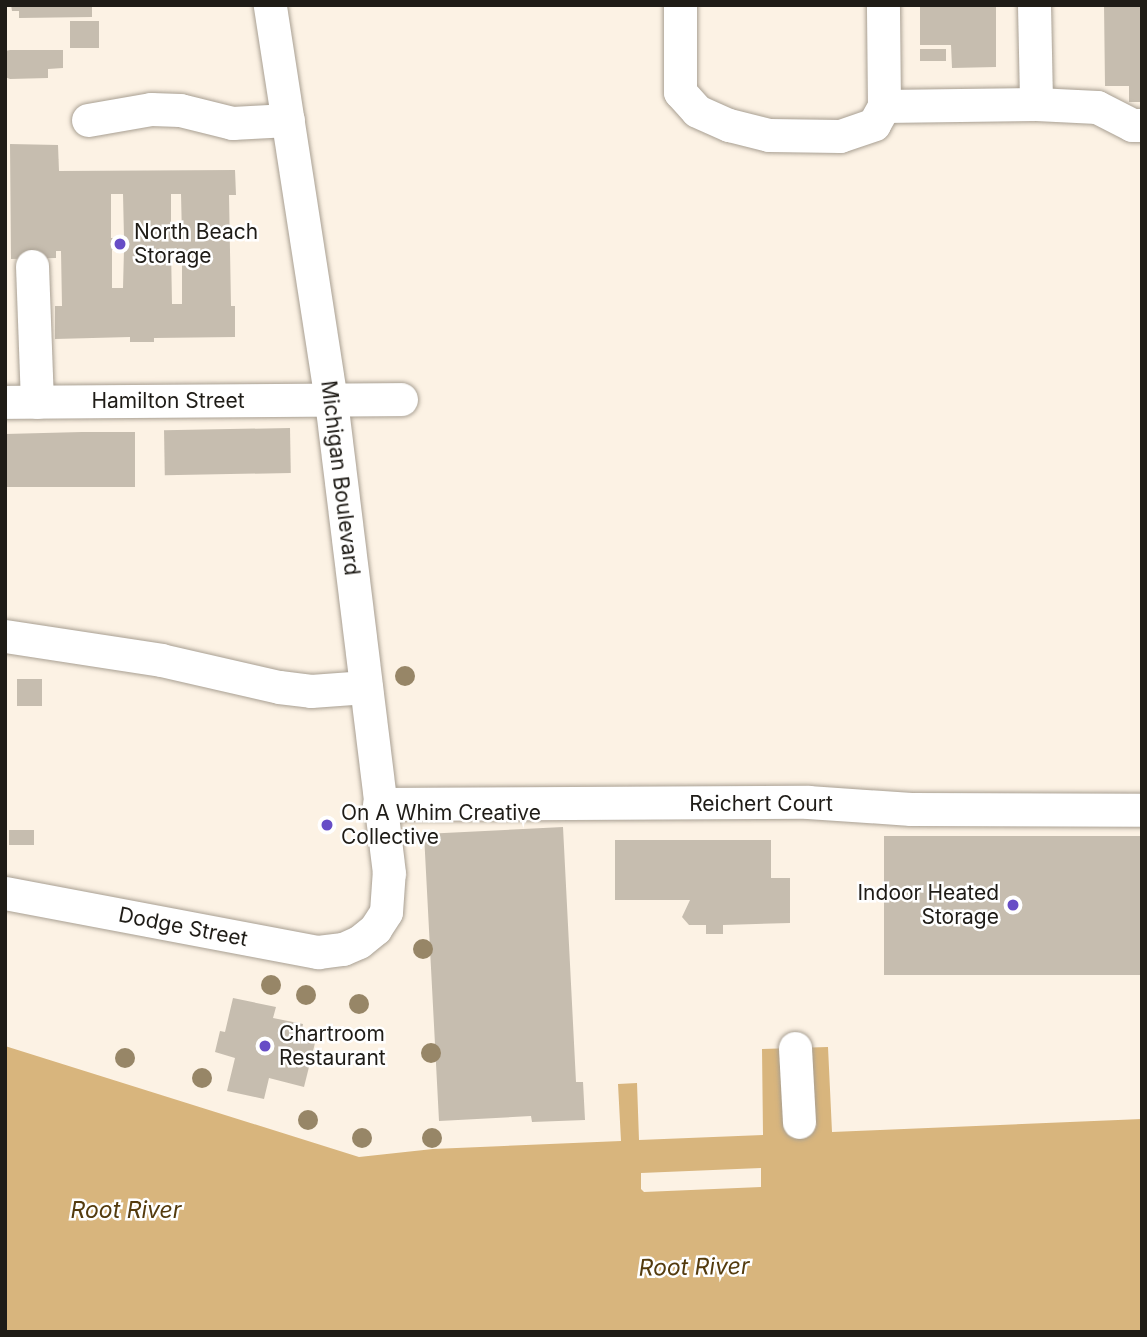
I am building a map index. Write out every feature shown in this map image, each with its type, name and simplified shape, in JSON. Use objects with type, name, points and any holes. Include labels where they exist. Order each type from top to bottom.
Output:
[{"type":"street","name":"Michigan Boulevard","points":[[270,5],[330,400],[390,894],[386,912],[375,929],[359,942]]},
{"type":"street","points":[[680,5],[680,92],[697,111],[729,125],[769,135],[840,136],[874,124],[884,106],[883,5]]},
{"type":"street","points":[[1034,5],[1036,104]]},
{"type":"street","points":[[884,106],[1036,104],[1097,107],[1132,125],[1142,125]]},
{"type":"street","points":[[88,120],[151,108],[180,110],[232,124],[288,120]]},
{"type":"street","points":[[21,402],[32,266]]},
{"type":"street","name":"Hamilton Street","points":[[21,402],[401,398]]},
{"type":"street","points":[[5,636],[161,660],[279,687],[311,691],[366,687]]},
{"type":"street","name":"Reichert Court","points":[[379,804],[808,802],[911,809],[1142,810]]},
{"type":"street","name":"Dodge Street","points":[[5,893],[318,951],[343,949],[359,942]]},
{"type":"street","points":[[795,1048],[799,1122]]},
{"type":"water","name":"Root River","points":[[5,1046],[359,1157],[433,1149],[621,1141],[618,1084],[637,1083],[639,1140],[763,1135],[762,1049],[828,1047],[832,1132],[1142,1119],[1142,1332],[5,1332]]},
{"type":"pier","points":[[761,1168],[761,1187],[644,1192],[641,1189],[641,1173]]},
{"type":"building","points":[[11,5],[92,5],[92,17],[19,18],[19,11],[12,11]]},
{"type":"building","points":[[920,5],[996,5],[996,67],[952,68],[951,45],[920,45]]},
{"type":"building","points":[[1104,5],[1142,5],[1142,102],[1129,102],[1129,86],[1105,86]]},
{"type":"building","points":[[70,21],[99,21],[99,48],[70,48]]},
{"type":"building","points":[[920,49],[946,49],[946,61],[920,61]]},
{"type":"building","points":[[63,50],[63,68],[48,69],[48,78],[10,79],[5,77],[5,51]]},
{"type":"building","name":"North Beach Storage","points":[[10,144],[58,145],[59,171],[235,170],[236,195],[229,195],[231,306],[235,306],[235,337],[154,338],[154,342],[130,342],[130,337],[55,339],[55,306],[62,306],[61,251],[56,251],[56,258],[11,259]],"holes":[[[111,194],[123,194],[124,238],[111,238]],[[171,194],[181,194],[182,237],[171,237]],[[124,249],[123,288],[112,288],[112,250]],[[171,249],[182,249],[182,304],[172,304]]]},
{"type":"building","points":[[290,428],[291,473],[165,475],[164,430]]},
{"type":"building","points":[[135,432],[135,487],[5,487],[5,434]]},
{"type":"building","points":[[17,679],[42,679],[42,706],[17,706]]},
{"type":"building","points":[[563,827],[576,1082],[583,1082],[585,1120],[532,1122],[531,1116],[439,1121],[424,834]]},
{"type":"building","points":[[9,830],[34,830],[34,845],[9,845]]},
{"type":"building","name":"Indoor Heated Storage","points":[[884,836],[1142,836],[1142,975],[884,975]]},
{"type":"building","points":[[615,840],[771,840],[771,878],[790,878],[790,923],[723,925],[723,934],[706,934],[706,925],[689,925],[682,917],[690,900],[615,900]]},
{"type":"building","name":"Chartroom Restaurant","points":[[233,998],[276,1007],[273,1018],[303,1024],[301,1035],[316,1039],[304,1087],[269,1078],[264,1099],[227,1091],[235,1058],[215,1052],[220,1031],[225,1032]]},
{"type":"place","name":"North Beach Storage","points":[[120,244]]},
{"type":"place","name":"On A Whim Creative Collective","points":[[327,825]]},
{"type":"place","name":"Indoor Heated Storage","points":[[1013,905]]},
{"type":"place","name":"Chartroom Restaurant","points":[[265,1046]]}]
